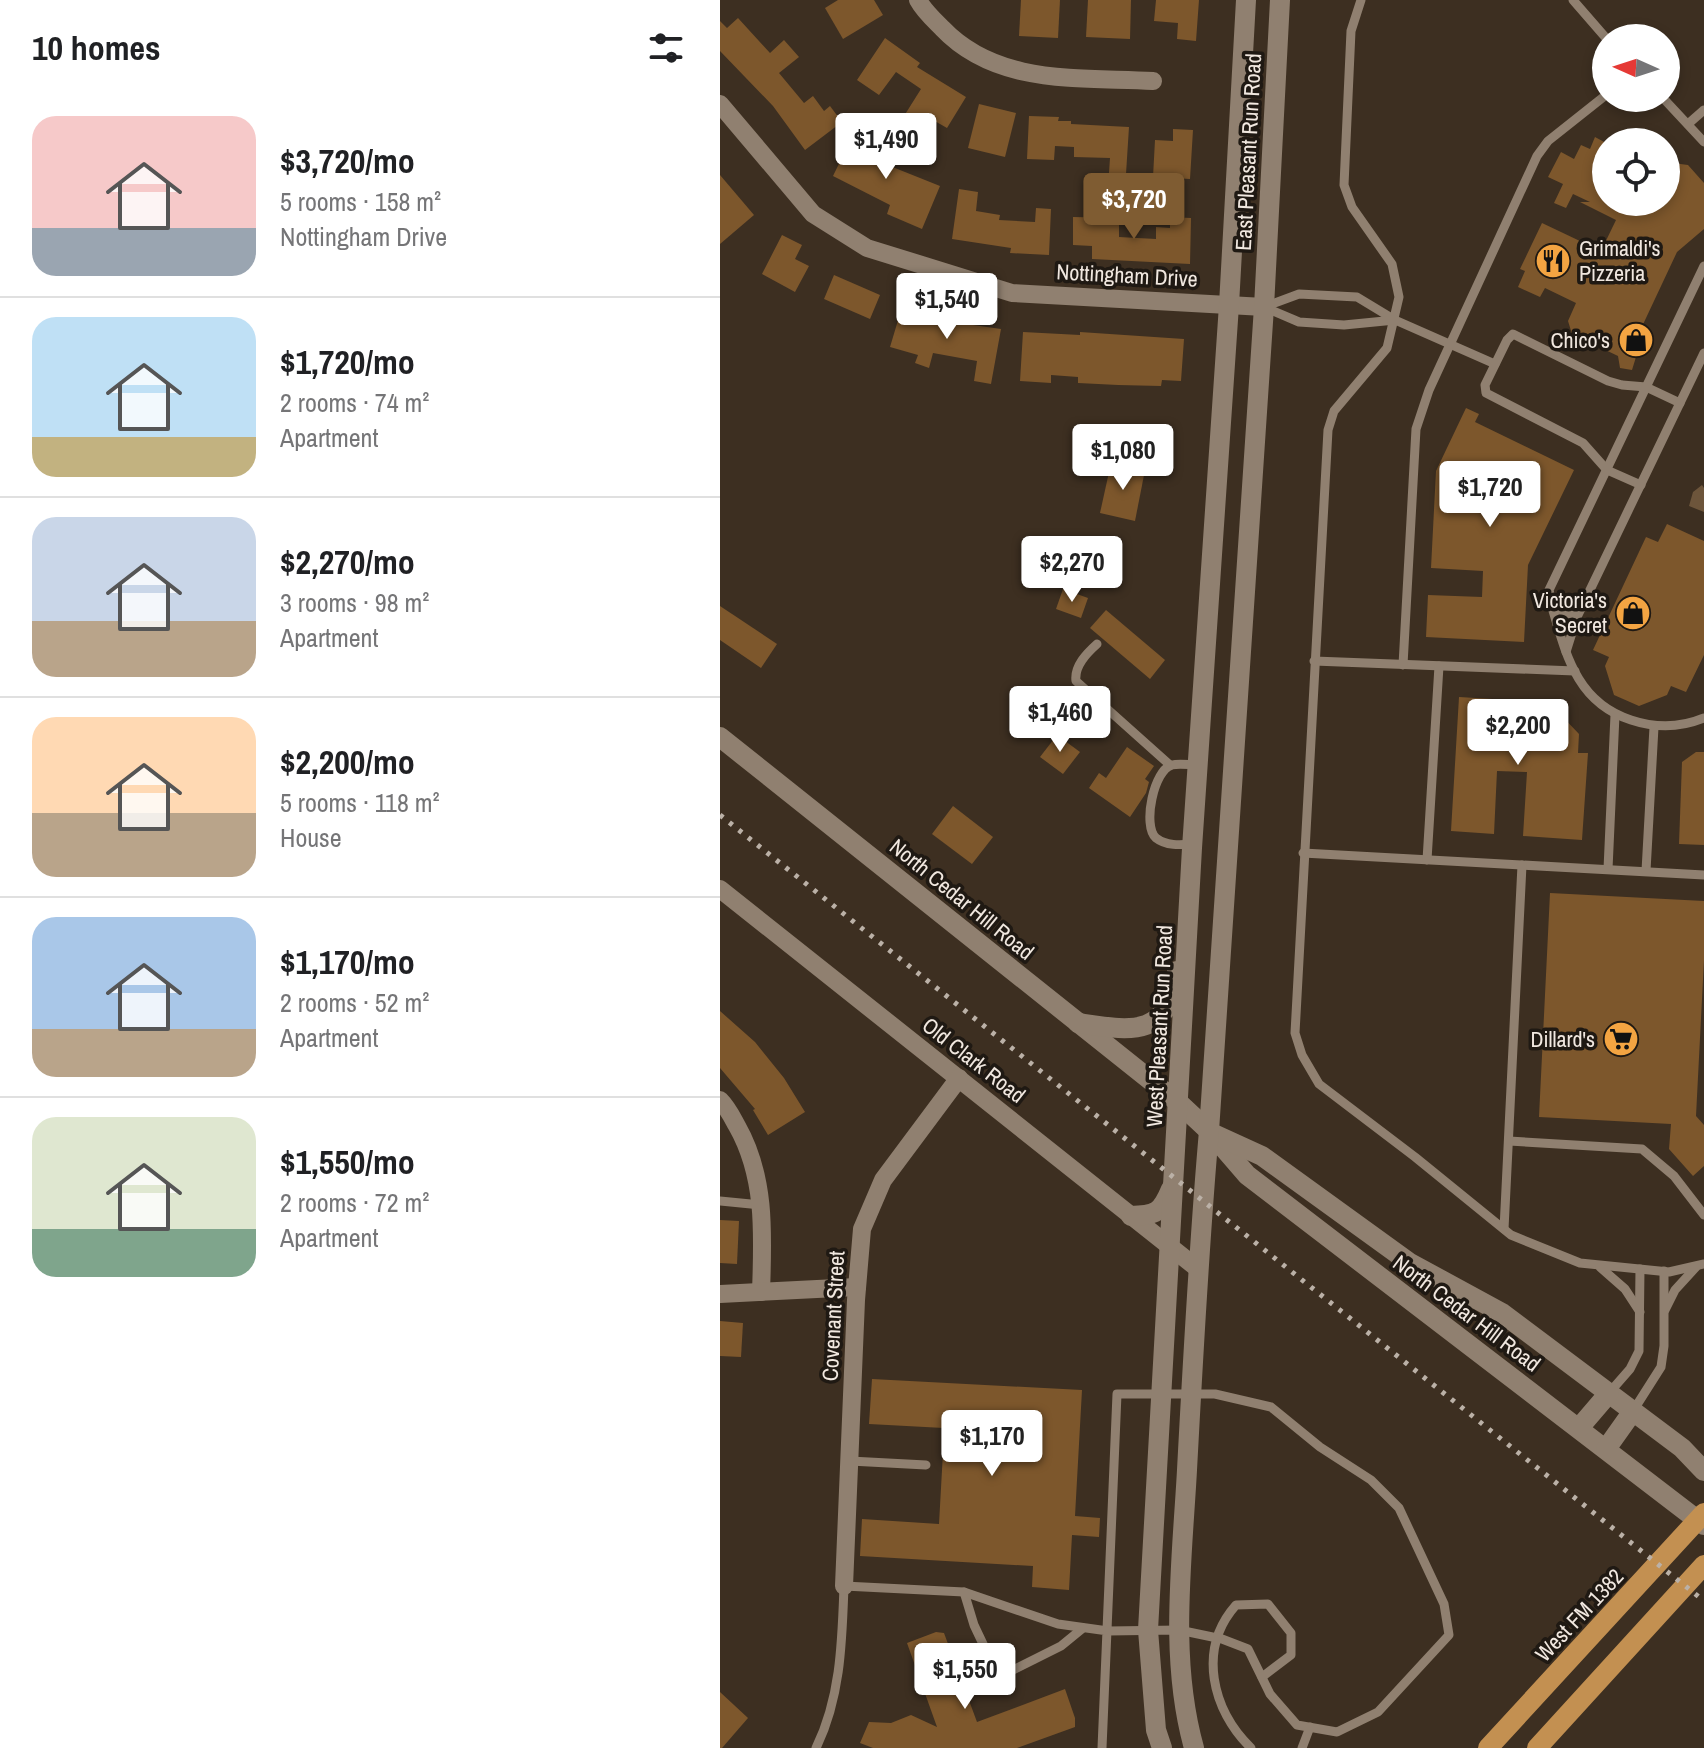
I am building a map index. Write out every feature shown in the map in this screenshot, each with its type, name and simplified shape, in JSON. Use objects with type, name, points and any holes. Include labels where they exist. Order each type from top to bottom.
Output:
[{"type":"main road","name":"East Pleasant Run Road","points":[[1229,305],[1246,0]]},
{"type":"main road","name":"East Pleasant Run Road","points":[[1264,307],[1280,0]]},
{"type":"main road","name":"West Pleasant Run Road","points":[[1162,1748],[1156,1730],[1148,1630],[1192,846],[1229,305]]},
{"type":"main road","points":[[1194,1748],[1186,1720],[1179,1630],[1197,1268],[1209,1131],[1264,307]]},
{"type":"main road","name":"North Cedar Hill Road","points":[[720,737],[1179,1103],[1209,1131],[1247,1175],[1704,1525]]},
{"type":"main road","points":[[1078,1023],[1126,1030],[1148,1024],[1163,1015],[1175,988],[1192,846]]},
{"type":"main road","name":"North Cedar Hill Road","points":[[1209,1131],[1262,1156],[1410,1263],[1502,1313],[1682,1448],[1704,1471]]},
{"type":"main road","points":[[1131,1216],[1152,1215],[1164,1206],[1175,1178]]},
{"type":"main road","points":[[1579,1428],[1609,1393]]},
{"type":"main road","points":[[1606,1449],[1633,1411]]},
{"type":"main road","name":"West FM 1382","points":[[1488,1748],[1704,1513]]},
{"type":"main road","points":[[1537,1748],[1704,1565]]},
{"type":"street","points":[[918,0],[948,34],[977,56],[1008,70],[1153,81]]},
{"type":"street","name":"Nottingham Drive","points":[[720,104],[813,214],[867,248],[1012,293],[1264,307]]},
{"type":"street","name":"Old Clark Road","points":[[720,889],[1197,1268]]},
{"type":"street","name":"Covenant Street","points":[[844,1586],[862,1229],[883,1180],[959,1078]]},
{"type":"street","points":[[720,1100],[745,1139],[757,1177],[763,1223],[761,1292]]},
{"type":"street","points":[[720,1294],[857,1287]]},
{"type":"lane","points":[[1361,0],[1351,31],[1344,185],[1352,207],[1392,264],[1399,297],[1387,348],[1334,411],[1328,430],[1295,1033],[1302,1055],[1319,1084],[1511,1235],[1580,1263],[1664,1271],[1701,1265]]},
{"type":"lane","points":[[1573,0],[1594,24]]},
{"type":"lane","points":[[1403,665],[1416,429],[1429,390],[1537,156],[1548,141],[1592,106]]},
{"type":"lane","points":[[1688,124],[1704,110]]},
{"type":"lane","points":[[1676,112],[1704,142]]},
{"type":"lane","points":[[1704,266],[1549,590],[1566,652],[1585,690],[1615,715],[1654,727],[1704,718]]},
{"type":"lane","points":[[1264,307],[1299,294],[1357,297],[1395,320],[1452,342],[1495,364]]},
{"type":"lane","points":[[1264,307],[1299,322],[1344,325],[1395,320]]},
{"type":"lane","points":[[1641,485],[1607,470],[1583,443],[1486,393],[1485,385],[1513,334],[1608,381],[1646,387],[1680,403]]},
{"type":"lane","points":[[1566,652],[1577,617],[1704,353]]},
{"type":"lane","points":[[1549,599],[1553,607],[1577,617]]},
{"type":"lane","points":[[1097,644],[1086,654],[1075,674],[1076,681],[1170,765]]},
{"type":"lane","points":[[1314,661],[1575,671]]},
{"type":"lane","points":[[1427,860],[1439,666]]},
{"type":"lane","points":[[1608,869],[1615,715]]},
{"type":"lane","points":[[1646,871],[1654,727]]},
{"type":"lane","points":[[1192,846],[1174,845],[1157,839],[1148,822],[1155,785],[1161,772],[1170,765],[1197,765]]},
{"type":"lane","points":[[1303,853],[1704,875]]},
{"type":"lane","points":[[1504,1229],[1522,865]]},
{"type":"lane","points":[[1509,1141],[1642,1149],[1674,1176],[1704,1215]]},
{"type":"lane","points":[[720,1201],[761,1205]]},
{"type":"lane","points":[[1597,1265],[1625,1289],[1641,1313]]},
{"type":"lane","points":[[1662,1317],[1675,1290],[1701,1265]]},
{"type":"lane","points":[[1609,1393],[1630,1369],[1639,1351],[1640,1269]]},
{"type":"lane","points":[[1633,1411],[1661,1367],[1664,1271]]},
{"type":"lane","points":[[816,1748],[832,1711],[842,1646],[844,1586],[964,1592],[1058,1624],[1108,1631],[1179,1630],[1217,1638],[1248,1649],[1270,1694],[1297,1725],[1337,1732],[1378,1712],[1449,1635],[1444,1604],[1399,1508],[1371,1480],[1320,1447],[1271,1407],[1215,1394],[1117,1394],[1108,1631],[1102,1748]]},
{"type":"lane","points":[[850,1461],[926,1465]]},
{"type":"lane","points":[[964,1592],[974,1625],[992,1663],[1013,1670],[1061,1646],[1083,1628]]},
{"type":"lane","points":[[1251,1748],[1235,1733],[1217,1694],[1213,1664],[1217,1638],[1236,1605],[1268,1604],[1291,1633],[1291,1655],[1262,1677]]},
{"type":"lane","points":[[1302,1748],[1310,1727]]},
{"type":"shaded area","points":[[1702,485],[1704,512],[1689,506],[1693,492]]},
{"type":"building","points":[[838,0],[874,0],[883,15],[843,39],[825,8]]},
{"type":"building","points":[[1021,0],[1060,0],[1058,38],[1019,36]]},
{"type":"building","points":[[1088,0],[1131,0],[1130,39],[1086,37]]},
{"type":"building","points":[[1156,0],[1199,0],[1196,41],[1177,39],[1178,23],[1154,21]]},
{"type":"building","points":[[738,18],[770,53],[784,40],[799,57],[779,73],[804,103],[813,96],[824,111],[830,106],[842,122],[805,150],[773,106],[720,51],[720,21],[727,28]]},
{"type":"building","points":[[885,38],[920,63],[917,67],[966,97],[947,128],[926,116],[920,126],[904,116],[921,89],[896,72],[879,95],[857,80]]},
{"type":"building","points":[[979,104],[1016,113],[1005,157],[968,148]]},
{"type":"building","points":[[1029,116],[1059,117],[1058,121],[1071,121],[1071,124],[1129,127],[1126,174],[1109,173],[1110,158],[1074,157],[1074,147],[1055,146],[1054,160],[1027,159]]},
{"type":"building","points":[[1173,129],[1193,130],[1190,179],[1153,177],[1155,140],[1173,141]]},
{"type":"building","points":[[854,133],[896,154],[890,166],[940,186],[922,229],[887,214],[890,205],[833,176]]},
{"type":"building","points":[[1592,144],[1592,208],[1580,202],[1590,202],[1573,194],[1566,208],[1554,203],[1563,184],[1548,177],[1561,152],[1574,159],[1581,145],[1590,149]]},
{"type":"building","points":[[1680,164],[1688,165],[1704,183],[1704,229],[1677,252],[1631,350],[1636,357],[1632,370],[1620,368],[1618,356],[1572,334],[1568,321],[1576,303],[1545,288],[1540,297],[1518,287],[1525,271],[1520,269],[1542,223],[1601,251],[1616,220],[1608,216],[1680,216]]},
{"type":"building","points":[[720,175],[754,215],[720,244]]},
{"type":"building","points":[[959,189],[978,192],[976,211],[1000,215],[999,220],[1035,222],[1036,208],[1051,209],[1049,255],[1010,253],[1011,248],[952,239]]},
{"type":"building","points":[[1073,217],[1119,218],[1119,237],[1156,239],[1156,227],[1170,228],[1170,217],[1191,218],[1190,264],[1092,259],[1092,246],[1073,245]]},
{"type":"building","points":[[782,235],[802,245],[795,259],[809,266],[795,292],[762,274]]},
{"type":"building","points":[[834,275],[880,295],[870,319],[824,299]]},
{"type":"building","points":[[902,307],[952,322],[1001,329],[991,384],[974,381],[977,361],[933,353],[929,368],[915,363],[918,355],[890,347]]},
{"type":"building","points":[[1023,332],[1080,335],[1080,332],[1184,339],[1181,381],[1162,380],[1161,386],[1118,385],[1078,383],[1078,377],[1051,375],[1051,383],[1020,381]]},
{"type":"building","points":[[1466,408],[1479,414],[1475,422],[1574,470],[1528,565],[1524,642],[1426,637],[1428,595],[1482,597],[1483,571],[1431,568],[1436,471]]},
{"type":"building","points":[[1111,463],[1145,470],[1135,521],[1100,513]]},
{"type":"building","points":[[1667,524],[1704,541],[1704,655],[1686,692],[1671,686],[1667,695],[1639,706],[1614,695],[1605,666],[1609,657],[1593,650],[1646,537],[1658,542]]},
{"type":"building","points":[[1063,589],[1088,598],[1081,618],[1056,609]]},
{"type":"building","points":[[720,606],[777,644],[761,668],[720,640]]},
{"type":"building","points":[[1106,610],[1165,660],[1150,679],[1090,628]]},
{"type":"building","points":[[1459,697],[1543,702],[1542,712],[1559,713],[1579,734],[1578,753],[1588,753],[1582,840],[1523,836],[1527,772],[1497,771],[1494,834],[1451,831]]},
{"type":"building","points":[[1057,735],[1080,752],[1063,774],[1040,757]]},
{"type":"building","points":[[1127,747],[1154,766],[1145,779],[1149,782],[1146,793],[1130,817],[1089,788],[1099,773],[1106,778]]},
{"type":"building","points":[[1696,752],[1704,752],[1704,845],[1679,844],[1682,762]]},
{"type":"building","points":[[953,806],[993,837],[972,864],[932,834]]},
{"type":"building","name":"Dillard's","points":[[1550,893],[1704,901],[1696,1116],[1704,1125],[1704,1166],[1693,1176],[1669,1149],[1671,1124],[1539,1117]]},
{"type":"building","points":[[720,1011],[755,1042],[784,1078],[805,1112],[768,1135],[755,1109],[720,1068]]},
{"type":"building","points":[[720,1220],[739,1221],[737,1264],[720,1263]]},
{"type":"building","points":[[720,1321],[743,1323],[741,1357],[720,1356]]},
{"type":"building","points":[[872,1379],[1082,1390],[1075,1516],[1100,1518],[1099,1537],[1072,1535],[1069,1590],[1032,1587],[1033,1566],[860,1556],[862,1519],[939,1524],[943,1452],[980,1454],[981,1430],[869,1424]]},
{"type":"building","points":[[936,1632],[944,1633],[977,1722],[1065,1689],[1075,1727],[1017,1748],[873,1748],[860,1743],[869,1722],[891,1723],[911,1715],[937,1727],[907,1643]]},
{"type":"building","points":[[720,1692],[748,1718],[722,1748],[720,1748]]},
{"type":"railway","points":[[720,815],[1704,1601]]},
{"type":"place","name":"Grimaldi's Pizzeria","points":[[1553,261]]},
{"type":"place","name":"Chico's","points":[[1636,340]]},
{"type":"place","name":"Victoria's Secret","points":[[1633,613]]},
{"type":"place","name":"Dillard's","points":[[1621,1039]]}]
